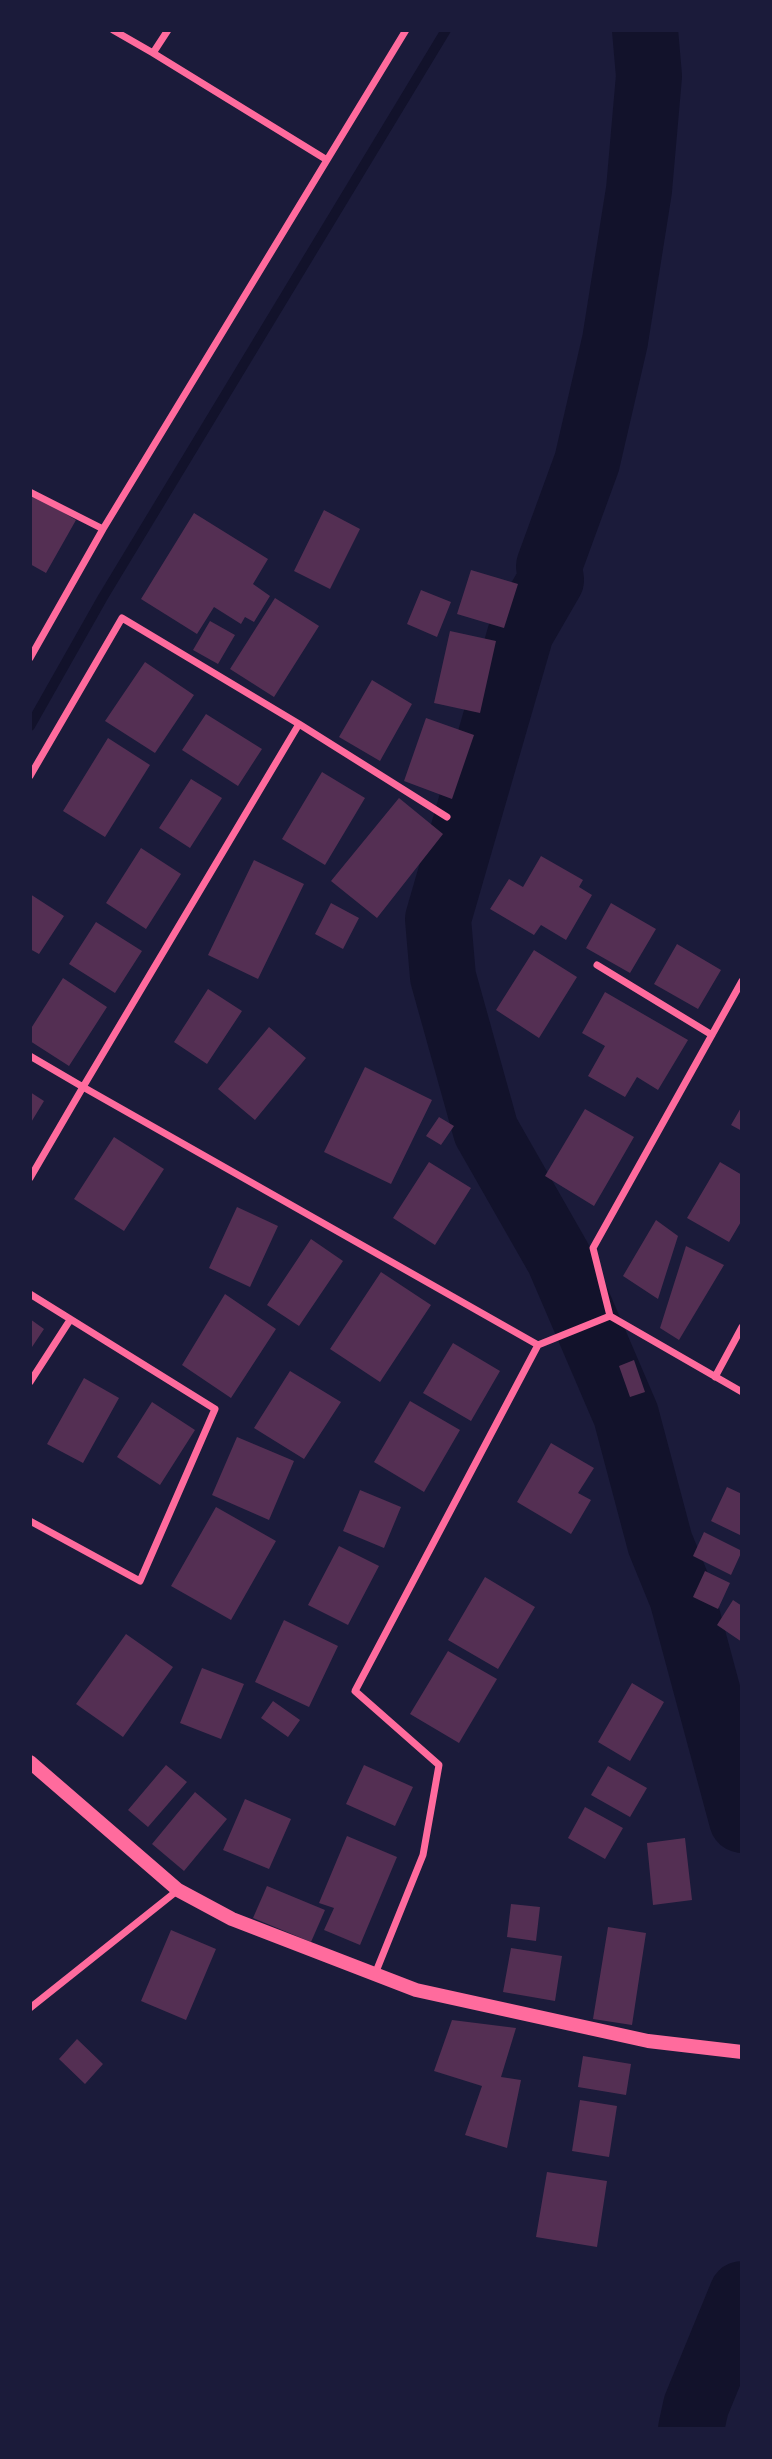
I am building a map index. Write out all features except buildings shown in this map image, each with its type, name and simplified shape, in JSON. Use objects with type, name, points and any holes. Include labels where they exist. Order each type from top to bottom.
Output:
[{"type":"main road","points":[[30,1762],[177,1890],[232,1919],[416,1990],[648,2041],[742,2052]]},
{"type":"street","points":[[113,30],[327,160]]},
{"type":"street","points":[[153,53],[168,30]]},
{"type":"street","points":[[30,658],[103,529],[406,30]]},
{"type":"street","points":[[30,492],[103,529]]},
{"type":"street","points":[[30,776],[122,618],[447,817]]},
{"type":"street","points":[[30,1178],[299,724]]},
{"type":"street","points":[[597,965],[712,1035]]},
{"type":"street","points":[[742,981],[593,1248],[611,1316],[742,1392]]},
{"type":"street","points":[[30,1056],[538,1345]]},
{"type":"street","points":[[30,1294],[215,1409],[140,1581],[30,1521]]},
{"type":"street","points":[[376,1974],[423,1855],[439,1765],[355,1691],[538,1345],[611,1316]]},
{"type":"street","points":[[30,1382],[70,1320]]},
{"type":"street","points":[[715,1377],[742,1327]]},
{"type":"street","points":[[30,2008],[177,1890]]},
{"type":"waterway","points":[[30,726],[103,597],[446,30]]},
{"type":"waterway","points":[[645,30],[649,76],[639,190],[615,341],[587,462],[549,566],[551,580],[521,632],[438,919],[443,977],[486,1131],[559,1259],[626,1415],[660,1543],[682,1597],[742,1820]]},
{"type":"waterway","points":[[691,2429],[696,2406],[742,2294]]}]
